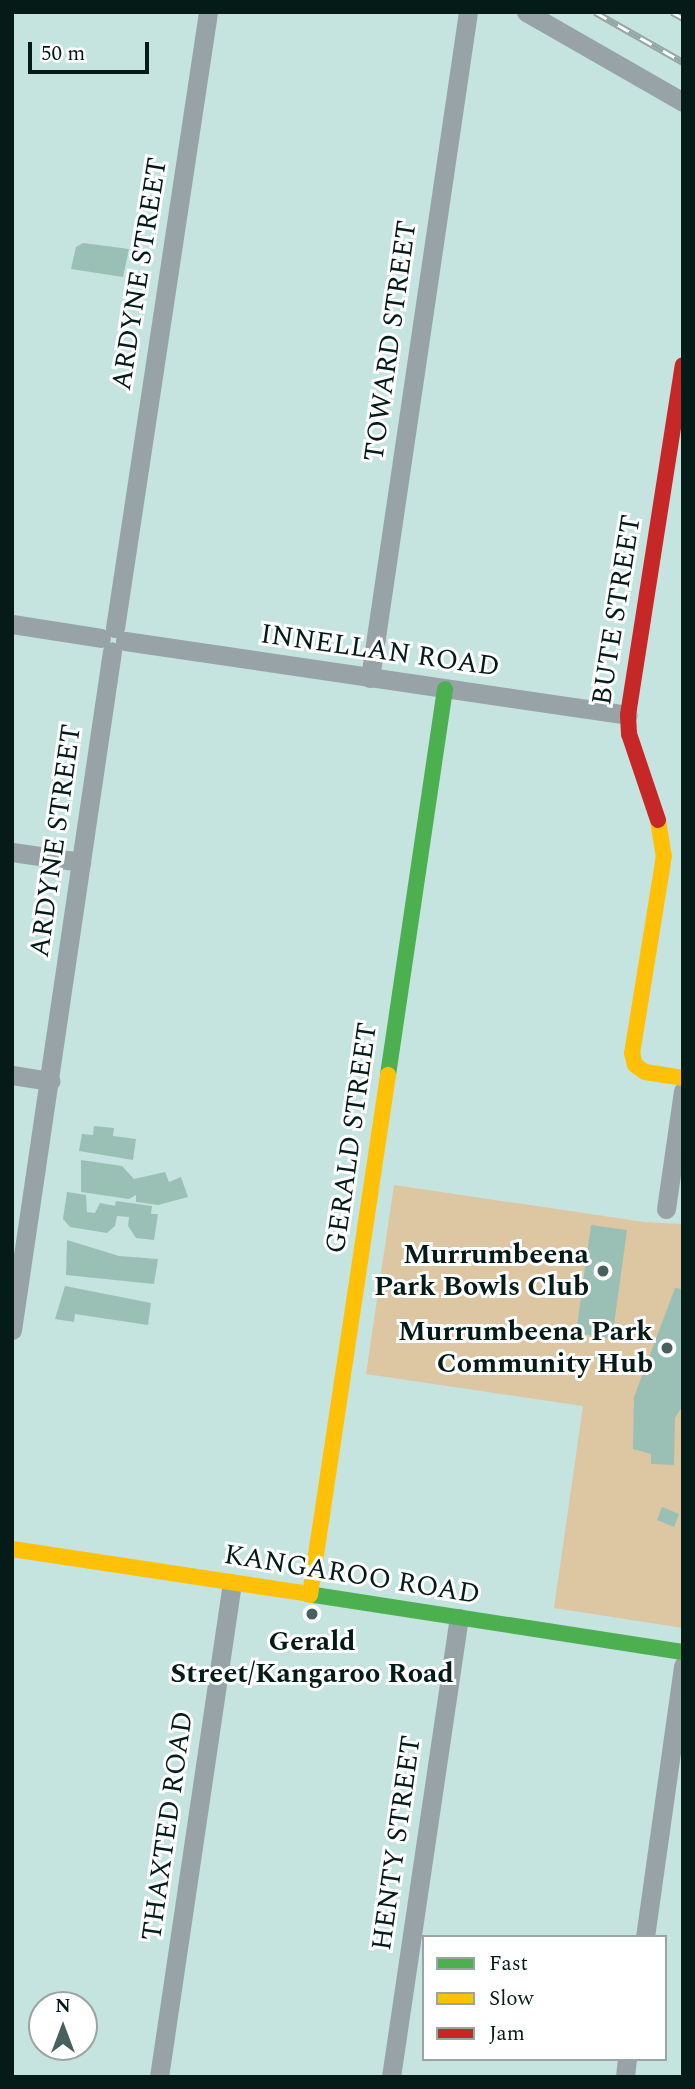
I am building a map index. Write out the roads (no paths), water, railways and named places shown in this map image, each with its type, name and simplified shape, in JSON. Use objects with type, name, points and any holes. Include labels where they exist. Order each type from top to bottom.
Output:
[{"type":"street","name":"ARDYNE STREET","points":[[12,1330],[208,12]]},
{"type":"street","name":"TOWARD STREET","points":[[370,678],[468,12]]},
{"type":"street","points":[[526,12],[683,102]]},
{"type":"street","name":"BUTE STREET","points":[[683,365],[628,716],[629,734],[673,858],[632,1053],[635,1065],[645,1072],[683,1078]]},
{"type":"street","name":"INNELLAN ROAD","points":[[12,624],[628,716]]},
{"type":"street","name":"GERALD STREET","points":[[310,1594],[445,688]]},
{"type":"street","points":[[12,852],[81,862]]},
{"type":"street","points":[[12,1075],[51,1081]]},
{"type":"street","points":[[666,1209],[683,1091]]},
{"type":"street","name":"KANGAROO ROAD","points":[[12,1549],[683,1652]]},
{"type":"street","name":"THAXTED ROAD","points":[[159,2077],[232,1583]]},
{"type":"street","name":"HENTY STREET","points":[[391,2077],[459,1618]]},
{"type":"street","points":[[645,1935],[683,1666]]},
{"type":"railway","points":[[595,12],[683,62]]},
{"type":"railway","points":[[672,12],[683,18]]},
{"type":"place","name":"Murrumbeena Park Bowls Club","points":[[603,1271]]},
{"type":"place","name":"Murrumbeena Park Community Hub","points":[[667,1348]]},
{"type":"place","name":"Gerald Street/Kangaroo Road","points":[[312,1614]]}]
